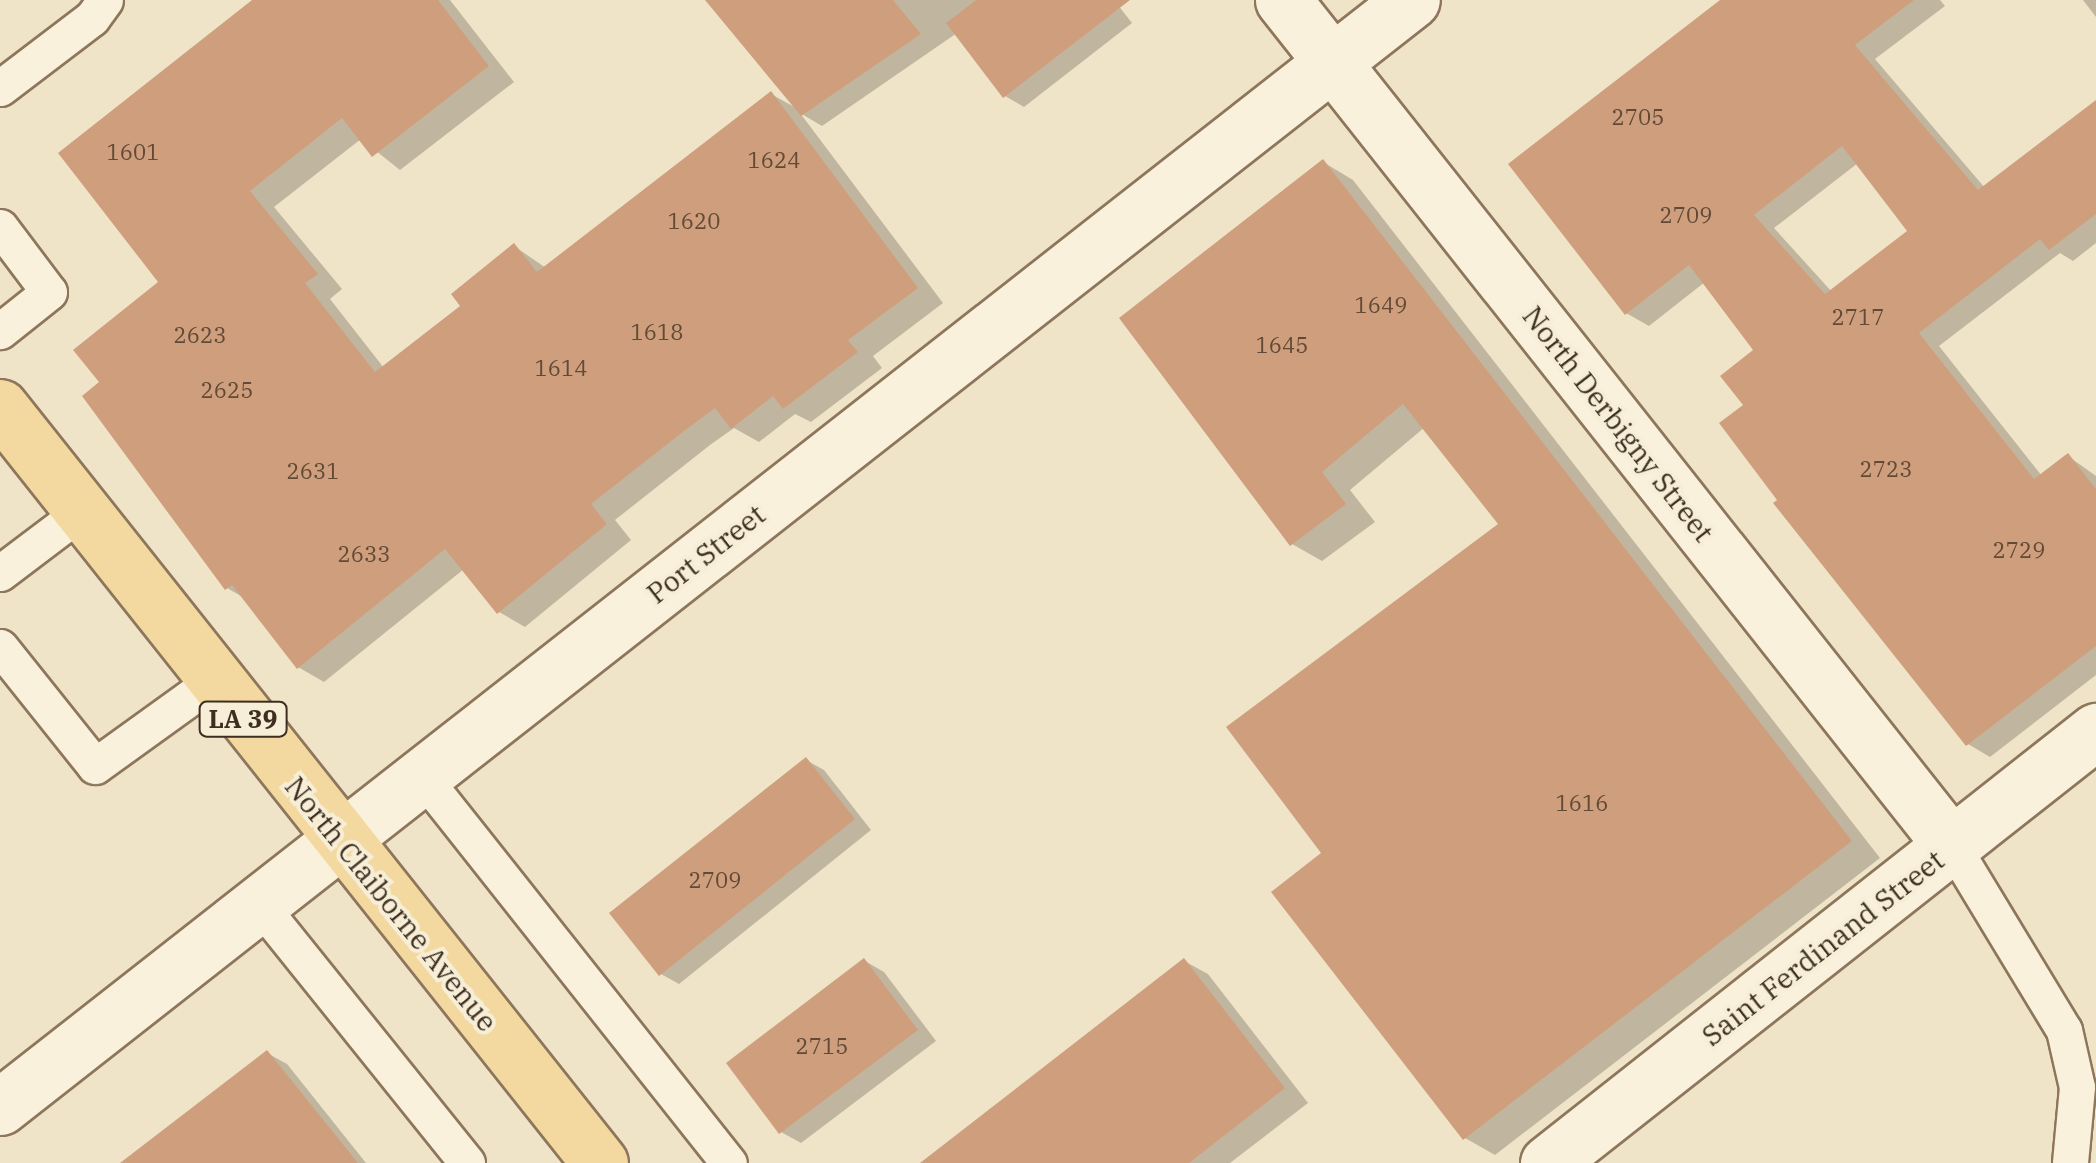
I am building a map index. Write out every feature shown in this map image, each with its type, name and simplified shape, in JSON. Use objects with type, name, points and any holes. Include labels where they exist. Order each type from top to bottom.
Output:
[{"type":"main road","name":"North Claiborne Avenue","points":[[0,407],[338,842],[600,1163]]},
{"type":"street","name":"North Derbigny Street","points":[[1283,0],[1954,847]]},
{"type":"street","name":"Port Street","points":[[0,1106],[1412,0]]},
{"type":"street","name":"Saint Ferdinand Street","points":[[1548,1163],[2096,732]]},
{"type":"lane","points":[[0,88],[92,18],[104,0]]},
{"type":"lane","points":[[0,227],[50,292],[0,331]]},
{"type":"lane","points":[[0,573],[82,511]]},
{"type":"lane","points":[[0,647],[95,766],[213,681]]},
{"type":"lane","points":[[422,776],[729,1163]]},
{"type":"lane","points":[[1954,847],[2064,1030],[2077,1087],[2064,1159]]},
{"type":"lane","points":[[259,904],[467,1163]]},
{"type":"building","points":[[252,0],[438,0],[489,66],[372,157],[342,118],[250,191],[318,274],[305,283],[375,372],[460,306],[451,294],[514,243],[537,272],[771,91],[918,288],[848,340],[858,352],[783,409],[773,396],[731,429],[715,408],[684,431],[591,504],[607,524],[497,614],[445,549],[297,669],[232,585],[225,590],[82,396],[99,382],[73,350],[158,282],[58,153]]},
{"type":"building","points":[[705,0],[893,0],[921,34],[801,116]]},
{"type":"building","points":[[976,0],[1130,0],[1003,98],[946,23]]},
{"type":"building","points":[[1720,0],[1914,0],[1855,45],[1978,190],[2096,100],[2096,214],[2049,250],[2040,239],[1919,333],[2034,479],[2068,453],[2096,489],[2096,646],[1966,746],[1773,503],[1777,500],[1719,423],[1743,405],[1720,376],[1753,350],[1689,265],[1625,315],[1508,164]],"holes":[[[1842,146],[1907,231],[1825,294],[1754,215]]]},
{"type":"building","points":[[1323,159],[1852,841],[1463,1140],[1271,892],[1321,853],[1226,727],[1498,524],[1403,404],[1322,472],[1346,504],[1290,546],[1119,318]]},
{"type":"building","points":[[806,757],[855,819],[659,976],[609,913]]},
{"type":"building","points":[[864,958],[918,1030],[779,1134],[726,1063]]},
{"type":"building","points":[[1184,958],[1285,1088],[1189,1163],[920,1163]]},
{"type":"building","points":[[267,1050],[358,1163],[120,1163]]}]
